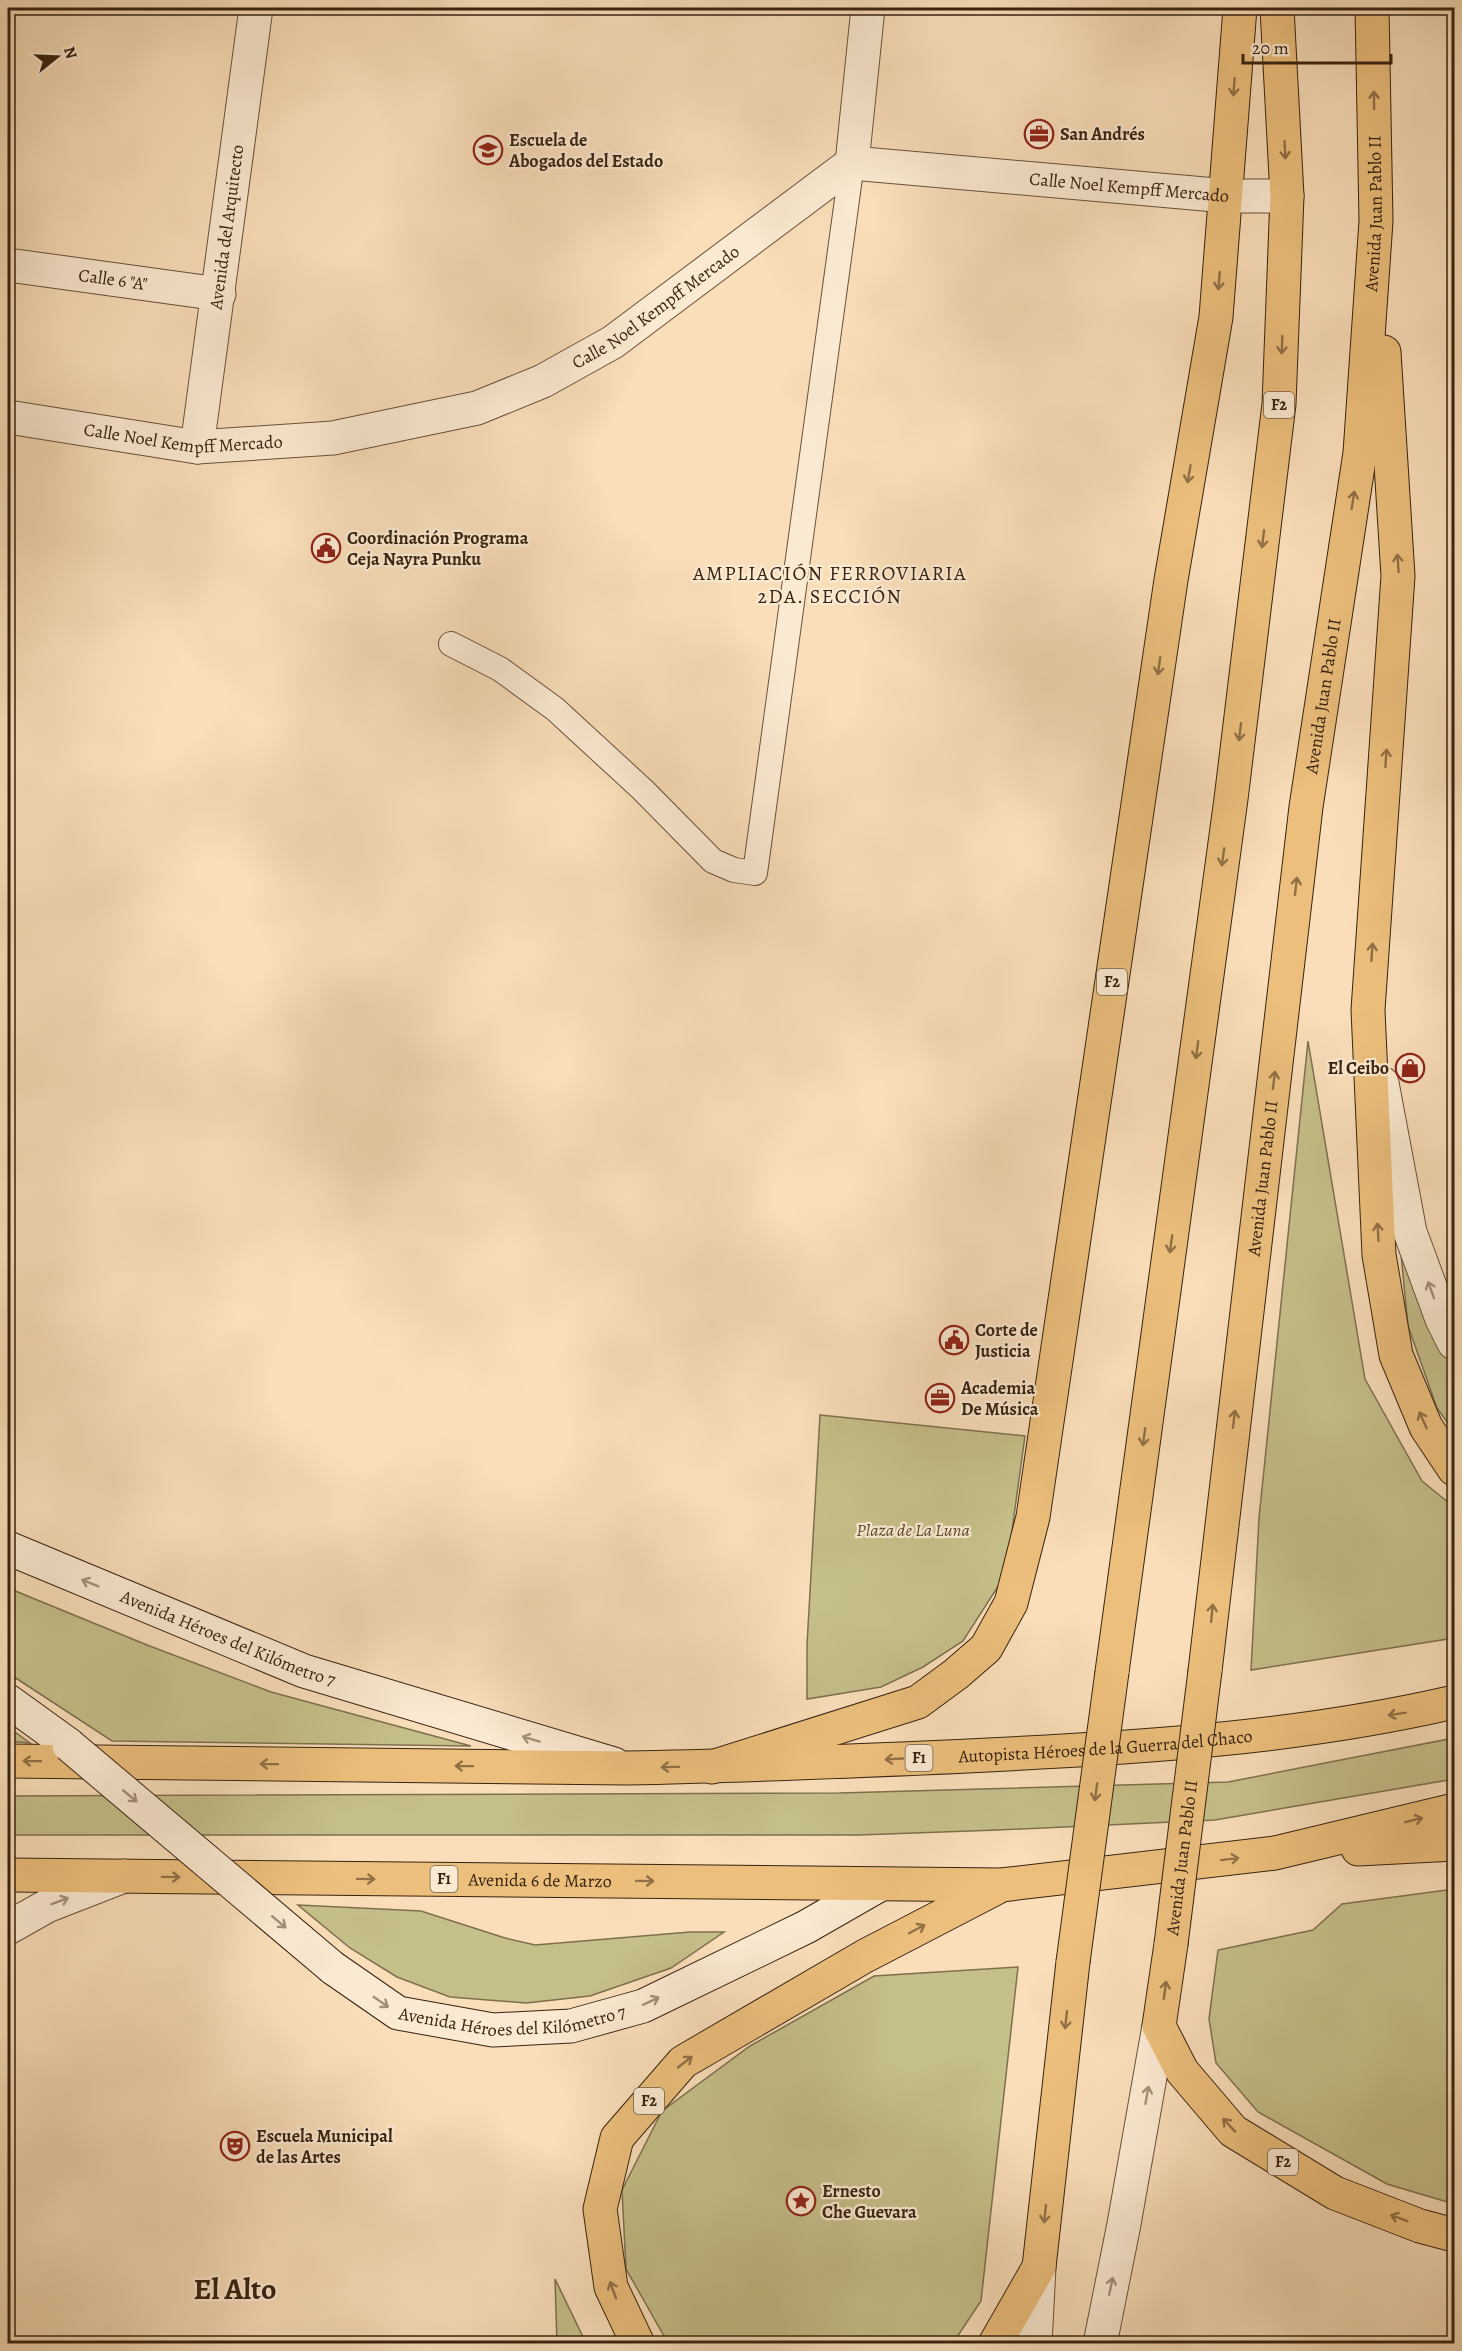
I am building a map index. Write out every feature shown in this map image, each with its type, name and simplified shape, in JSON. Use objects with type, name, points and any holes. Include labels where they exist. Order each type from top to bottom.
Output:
[{"type":"highway","name":"F2","points":[[715,1767],[918,1702],[986,1648],[1011,1603],[1033,1517],[1172,580],[1216,317],[1240,8]]},
{"type":"highway","name":"F2","points":[[995,2343],[1039,2267],[1073,1962],[1230,811],[1280,404],[1287,196],[1277,8]]},
{"type":"highway","name":"Avenida Juan Pablo II","points":[[1160,2026],[1205,1671],[1306,807],[1360,453],[1376,221],[1372,8]]},
{"type":"highway","points":[[1376,221],[1398,576],[1368,1010],[1379,1255],[1396,1355],[1426,1427],[1455,1469]]},
{"type":"highway","name":"Autopista Héroes de la Guerra del Chaco","points":[[715,1767],[1120,1749],[1271,1735],[1414,1712],[1455,1702]]},
{"type":"highway","name":"F1","points":[[8,1761],[715,1767]]},
{"type":"highway","name":"F2","points":[[1270,1854],[1455,1810]]},
{"type":"highway","name":"F2","points":[[638,2343],[611,2287],[600,2209],[617,2138],[683,2062],[865,1956],[1001,1885],[1270,1854],[1455,1844]]},
{"type":"highway","name":"Avenida 6 de Marzo","points":[[8,1875],[1001,1885]]},
{"type":"highway","name":"F2","points":[[1160,2026],[1182,2071],[1233,2131],[1335,2193],[1420,2226],[1455,2235]]},
{"type":"street","name":"Avenida del Arquitecto","points":[[197,447],[256,8]]},
{"type":"street","points":[[852,163],[868,8]]},
{"type":"street","name":"Calle Noel Kempff Mercado","points":[[8,417],[197,447],[333,438],[477,408],[543,381],[613,342],[852,163],[1227,196],[1287,196]]},
{"type":"street","name":"Calle 6 \"A\"","points":[[8,265],[219,294]]},
{"type":"street","points":[[1368,1010],[1410,1232],[1442,1319],[1455,1343]]},
{"type":"street","name":"Avenida Héroes del Kilómetro 7","points":[[8,1548],[304,1671],[627,1768]]},
{"type":"street","name":"Avenida Héroes del Kilómetro 7","points":[[8,1701],[69,1744],[333,1968],[398,2013],[493,2030],[571,2026],[643,2006],[806,1927],[881,1884]]},
{"type":"street","points":[[8,1928],[47,1906],[124,1876]]},
{"type":"street","name":"Avenida Juan Pablo II","points":[[1100,2343],[1160,2026]]},
{"type":"street","points":[[1035,2343],[1039,2267]]},
{"type":"lane","points":[[451,644],[500,669],[555,709],[643,790],[713,861],[734,870],[755,873],[852,163]]},
{"type":"green space","points":[[1308,1041],[1365,1379],[1422,1481],[1454,1507],[1454,1638],[1251,1670],[1259,1518]]},
{"type":"green space","points":[[1398,1223],[1454,1374],[1454,1432],[1437,1408],[1408,1326]]},
{"type":"green space","name":"Plaza de La Luna","points":[[820,1415],[1025,1436],[1006,1574],[963,1641],[923,1667],[881,1687],[807,1699],[807,1645]]},
{"type":"green space","points":[[8,1588],[147,1645],[271,1692],[471,1746],[112,1741],[8,1673]]},
{"type":"green space","points":[[8,1727],[30,1743],[8,1741]]},
{"type":"green space","points":[[1454,1738],[1454,1779],[1215,1820],[859,1835],[8,1835],[8,1796],[839,1793],[1228,1782]]},
{"type":"green space","points":[[1454,1889],[1454,2204],[1387,2184],[1258,2112],[1216,2063],[1209,2019],[1218,1950],[1313,1930],[1342,1904]]},
{"type":"green space","points":[[298,1905],[421,1911],[505,1938],[535,1945],[690,1932],[724,1932],[671,1968],[590,1996],[526,2003],[450,1997],[397,1977],[350,1948]]},
{"type":"green space","points":[[1018,1967],[981,2301],[953,2343],[668,2343],[626,2269],[622,2190],[662,2111],[750,2046],[874,1976]]},
{"type":"green space","points":[[555,2279],[586,2343],[557,2343]]},
{"type":"place","name":"San Andrés","points":[[1039,134]]},
{"type":"place","name":"Escuela de Abogados del Estado","points":[[488,150]]},
{"type":"place","name":"Coordinación Programa Ceja Nayra Punku","points":[[326,548]]},
{"type":"place","name":"El Ceibo","points":[[1410,1068]]},
{"type":"place","name":"Corte de Justicia","points":[[954,1340]]},
{"type":"place","name":"Academia De Música","points":[[940,1398]]},
{"type":"place","name":"Escuela Municipal de las Artes","points":[[235,2146]]},
{"type":"place","name":"Ernesto Che Guevara","points":[[801,2201]]},
{"type":"district","name":"AMPLIACIÓN FERROVIARIA 2DA. SECCIÓN","points":[[830,584]]},
{"type":"district","name":"El Alto","points":[[235,2289]]}]
